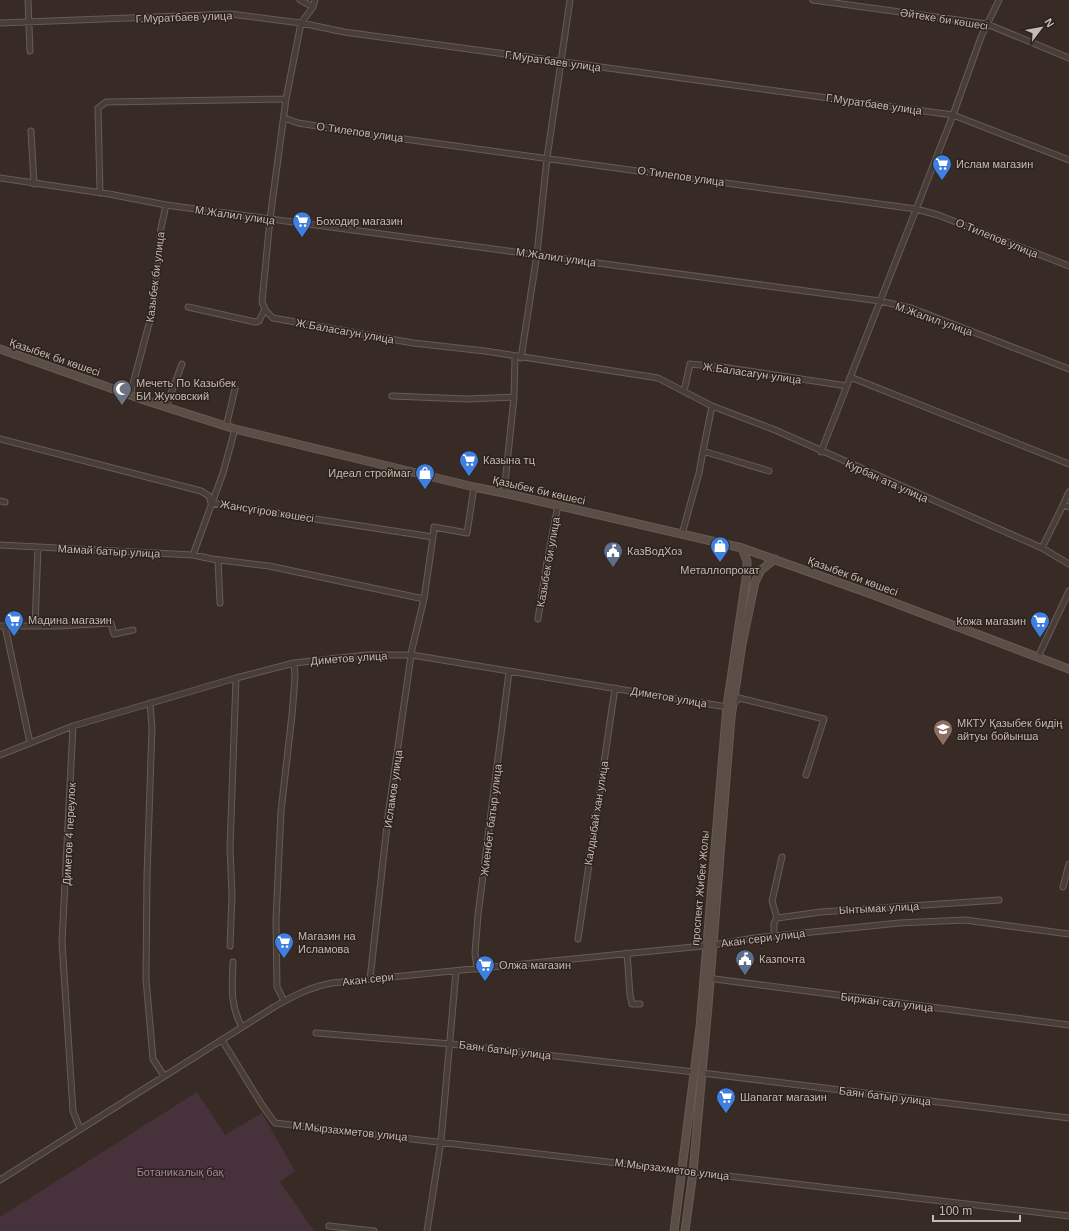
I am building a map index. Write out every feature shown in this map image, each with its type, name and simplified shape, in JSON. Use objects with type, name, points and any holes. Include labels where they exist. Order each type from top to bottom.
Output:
[{"type":"main road","name":"Қазыбек би көшесі","points":[[0,349],[235,430],[474,487],[742,548],[1069,669]]},
{"type":"main road","name":"проспект Жибек Жолы","points":[[685,1231],[693,1172],[698,1073],[729,706],[747,572],[747,561],[742,548]]},
{"type":"main road","name":"проспект Жибек Жолы","points":[[729,706],[755,582],[761,570],[775,559]]},
{"type":"main road","name":"проспект Жибек Жолы","points":[[674,1231],[682,1170],[698,1073]]},
{"type":"street","points":[[28,0],[30,50]]},
{"type":"street","points":[[300,0],[313,8]]},
{"type":"street","points":[[188,307],[255,322],[259,321],[265,309],[262,302],[263,288],[270,219],[286,99],[301,23],[313,8],[315,0]]},
{"type":"street","points":[[504,493],[518,357],[537,254],[547,158],[570,0]]},
{"type":"street","name":"Әйтеке би көшесі","points":[[813,0],[987,24],[1069,58]]},
{"type":"street","points":[[821,452],[953,115],[981,37],[999,0]]},
{"type":"street","name":"Г.Муратбаев улица","points":[[0,23],[231,14],[301,23],[344,32],[953,115],[1069,160]]},
{"type":"street","points":[[100,193],[98,108],[106,102],[286,99]]},
{"type":"street","name":"О.Тилепов улица","points":[[284,118],[298,123],[368,134],[916,209],[938,215],[1069,266]]},
{"type":"street","points":[[31,131],[34,184]]},
{"type":"street","name":"М.Жалил улица","points":[[0,178],[100,193],[166,205],[880,301],[911,308],[1069,369]]},
{"type":"street","name":"Казыбек би улица","points":[[130,395],[153,309],[161,228],[166,205]]},
{"type":"street","name":"Ж.Баласагун улица","points":[[265,309],[273,318],[348,333],[413,343],[485,351],[658,378],[684,391],[690,364],[722,367],[847,386]]},
{"type":"street","points":[[166,407],[182,364]]},
{"type":"street","points":[[850,377],[1069,464]]},
{"type":"street","points":[[226,426],[235,389]]},
{"type":"street","name":"Курбан ата улица","points":[[684,391],[712,406],[775,430],[821,452],[1042,548]]},
{"type":"street","points":[[392,396],[468,399],[514,397]]},
{"type":"street","points":[[682,534],[700,473],[712,406]]},
{"type":"street","points":[[193,554],[223,473],[235,430]]},
{"type":"street","name":"Жансүгіров көшесі","points":[[0,439],[202,491],[209,496],[211,503],[433,537]]},
{"type":"street","points":[[703,451],[769,471]]},
{"type":"street","points":[[433,537],[434,527],[467,533],[474,487]]},
{"type":"street","points":[[1069,492],[1042,548],[1069,564]]},
{"type":"street","points":[[1063,505],[1069,506]]},
{"type":"street","name":"Казыбек би улица","points":[[538,619],[558,506]]},
{"type":"street","name":"Исламов улица","points":[[370,979],[388,816],[412,655],[424,600],[433,537]]},
{"type":"street","name":"Мамай батыр улица","points":[[0,546],[193,554],[218,560],[269,566],[424,600]]},
{"type":"street","points":[[35,626],[38,547]]},
{"type":"street","points":[[218,560],[220,603]]},
{"type":"street","points":[[1038,657],[1069,590]]},
{"type":"street","points":[[30,743],[3,626],[111,623],[114,634],[133,630]]},
{"type":"street","name":"Диметов улица","points":[[0,754],[73,726],[150,702],[236,678],[294,663],[366,655],[412,655],[509,672],[729,706]]},
{"type":"street","points":[[284,1001],[277,987],[276,920],[281,811],[292,715],[295,677],[294,663]]},
{"type":"street","name":"Жиенбет батыр улица","points":[[477,968],[475,953],[478,915],[509,672]]},
{"type":"street","points":[[230,946],[232,895],[230,848],[236,678]]},
{"type":"street","name":"Калдыбай хан улица","points":[[578,939],[616,688]]},
{"type":"street","points":[[729,706],[740,698],[824,719],[806,776]]},
{"type":"street","points":[[150,702],[152,726],[147,876],[146,979],[148,1019],[153,1059],[164,1076]]},
{"type":"street","name":"Диметов 4 переулок","points":[[73,726],[72,780],[62,942],[73,1111],[80,1129]]},
{"type":"street","points":[[774,936],[774,924],[777,918],[772,902],[782,857]]},
{"type":"street","points":[[1063,887],[1069,864]]},
{"type":"street","name":"Ынтымак улица","points":[[777,918],[821,912],[999,900]]},
{"type":"street","name":"Акан сери улица","points":[[456,971],[710,945],[774,936],[899,923],[965,920],[1069,934]]},
{"type":"street","points":[[627,953],[632,1004],[640,1004]]},
{"type":"street","points":[[232,962],[232,1003],[236,1017],[242,1027]]},
{"type":"street","points":[[427,1231],[441,1141],[456,971]]},
{"type":"street","name":"Акан сери","points":[[1,1177],[284,1001],[316,986],[370,979],[456,971]]},
{"type":"street","name":"Биржан сал улица","points":[[707,978],[1069,1025]]},
{"type":"street","name":"Баян батыр улица","points":[[316,1033],[450,1044],[1069,1118]]},
{"type":"street","name":"М.Мырзахметов улица","points":[[222,1040],[262,1105],[275,1123],[441,1141],[1069,1216]]},
{"type":"street","points":[[329,1226],[374,1231]]},
{"type":"green space","name":"Ботаникалық бақ","points":[[197,1092],[225,1135],[262,1113],[295,1171],[280,1182],[314,1231],[0,1231],[0,1217]]},
{"type":"place","name":"Ислам магазин","points":[[942,181]]},
{"type":"place","name":"Боходир магазин","points":[[302,238]]},
{"type":"place","name":"Мечеть По Казыбек БИ Жуковский","points":[[122,406]]},
{"type":"place","name":"Казына тц","points":[[469,477]]},
{"type":"place","name":"Идеал строймаг","points":[[425,490]]},
{"type":"place","name":"Металлопрокат","points":[[720,563]]},
{"type":"place","name":"КазВодХоз","points":[[613,568]]},
{"type":"place","name":"Мадина магазин","points":[[14,637]]},
{"type":"place","name":"Кожа магазин","points":[[1040,638]]},
{"type":"place","name":"МКТУ Қазыбек бидің айтуы бойынша","points":[[943,746]]},
{"type":"place","name":"Магазин на Исламова","points":[[284,959]]},
{"type":"place","name":"Казпочта","points":[[745,976]]},
{"type":"place","name":"Олжа магазин","points":[[485,982]]},
{"type":"place","name":"Шапагат магазин","points":[[726,1114]]}]
